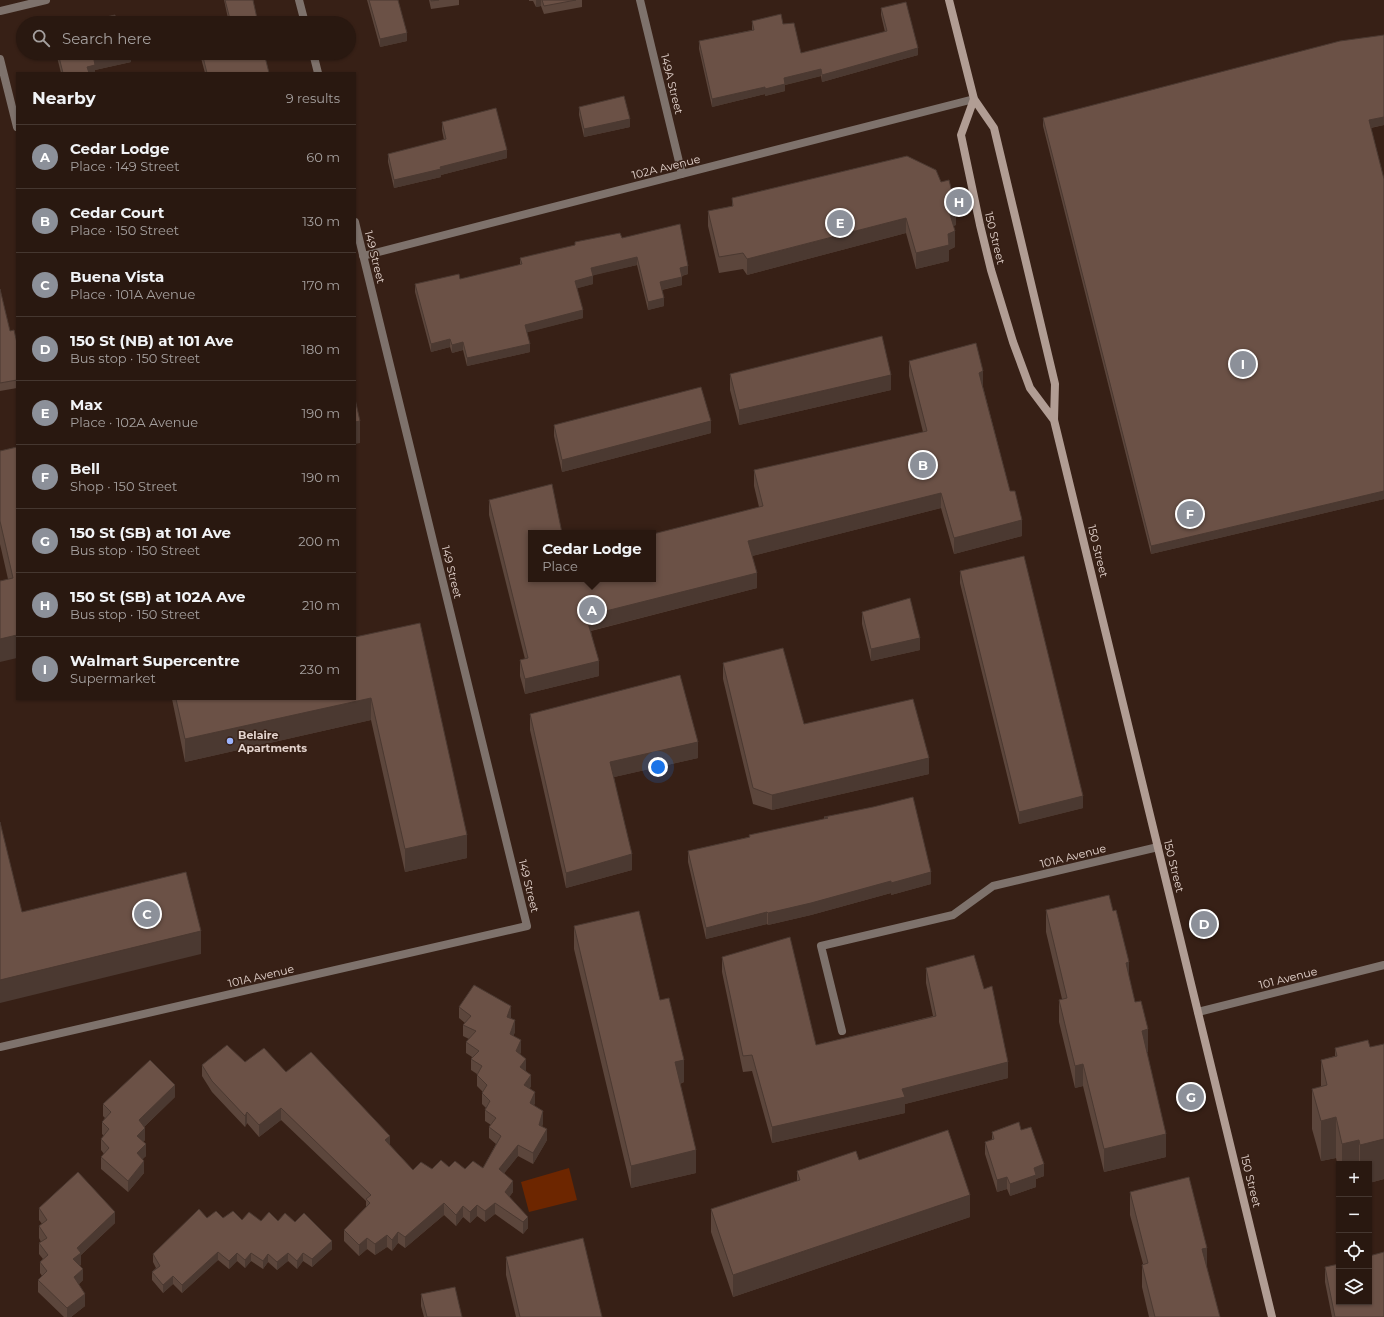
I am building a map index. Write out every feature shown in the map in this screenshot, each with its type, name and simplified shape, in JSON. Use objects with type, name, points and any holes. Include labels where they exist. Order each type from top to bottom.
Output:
[{"type":"main road","name":"150 Street","points":[[949,0],[974,99],[994,128],[1055,384],[1054,420],[1272,1317]]},
{"type":"main road","name":"150 Street","points":[[974,99],[961,135],[991,270],[1013,342],[1030,388],[1054,420]]},
{"type":"street","points":[[0,11],[46,0]]},
{"type":"street","points":[[299,0],[303,16]]},
{"type":"street","name":"149A Street","points":[[640,0],[682,174]]},
{"type":"street","points":[[0,58],[16,123]]},
{"type":"street","points":[[315,60],[318,72]]},
{"type":"street","name":"102A Avenue","points":[[363,256],[974,99]]},
{"type":"street","name":"149 Street","points":[[356,226],[527,926]]},
{"type":"street","name":"101A Avenue","points":[[842,1031],[821,946],[953,915],[993,886],[1158,847]]},
{"type":"street","name":"101A Avenue","points":[[0,1047],[527,926]]},
{"type":"street","name":"101 Avenue","points":[[1198,1012],[1384,965]]},
{"type":"shaded area","points":[[569,1168],[577,1200],[529,1212],[521,1182]]},
{"type":"building","points":[[225,0],[253,0],[256,16],[229,16]]},
{"type":"building","points":[[369,0],[398,0],[407,33],[380,39]]},
{"type":"building","points":[[542,0],[576,0],[544,6]]},
{"type":"building","points":[[906,2],[918,48],[822,75],[821,69],[784,78],[785,84],[712,99],[699,41],[754,30],[752,21],[781,14],[783,24],[794,23],[801,53],[887,31],[881,8]]},
{"type":"building","points":[[1384,35],[1384,117],[1369,120],[1384,179],[1384,491],[1151,546],[1043,118],[1340,41]]},
{"type":"building","points":[[60,60],[94,60],[95,65],[87,67],[89,72],[63,72]]},
{"type":"building","points":[[204,60],[266,60],[269,72],[207,72]]},
{"type":"building","points":[[624,96],[630,119],[584,129],[579,107]]},
{"type":"building","points":[[496,108],[507,150],[440,167],[441,169],[394,180],[388,154],[446,139],[442,122]]},
{"type":"building","points":[[907,156],[936,170],[941,182],[949,180],[956,209],[949,211],[955,231],[948,234],[949,245],[916,253],[906,218],[747,259],[743,253],[719,257],[708,211],[733,206],[732,198]]},
{"type":"building","points":[[680,224],[688,266],[680,268],[682,277],[660,282],[664,298],[648,302],[637,257],[591,268],[593,276],[575,281],[583,310],[525,325],[530,344],[467,358],[463,342],[452,345],[450,339],[431,344],[415,284],[459,274],[460,279],[522,264],[520,258],[575,245],[575,242],[620,233],[622,238]]},
{"type":"building","points":[[0,289],[10,331],[14,330],[16,339],[16,380],[0,383]]},
{"type":"building","points":[[882,336],[891,375],[739,410],[730,374]]},
{"type":"building","points":[[976,343],[983,371],[979,373],[1010,491],[1015,491],[1022,520],[954,538],[941,493],[748,541],[757,573],[586,616],[599,661],[525,679],[520,660],[528,658],[489,500],[552,484],[561,530],[528,530],[528,582],[656,582],[656,533],[763,506],[754,470],[927,431],[909,361]]},
{"type":"building","points":[[701,387],[711,421],[562,460],[554,425]]},
{"type":"building","points":[[356,403],[360,421],[356,422]]},
{"type":"building","points":[[16,447],[16,635],[0,639],[0,581],[13,578],[0,521],[0,451]]},
{"type":"building","points":[[1024,556],[1083,796],[1019,812],[960,571]]},
{"type":"building","points":[[910,598],[920,638],[871,649],[862,612]]},
{"type":"building","name":"Belaire Apartments","points":[[420,623],[467,835],[405,849],[371,698],[185,739],[176,700],[356,700],[356,637]]},
{"type":"building","points":[[783,648],[804,724],[913,699],[929,758],[772,795],[753,788],[723,663]]},
{"type":"building","points":[[680,675],[698,742],[610,762],[632,854],[566,873],[530,714]]},
{"type":"building","points":[[913,797],[931,872],[706,928],[688,851],[750,837],[749,835],[828,818],[824,817]]},
{"type":"building","points":[[0,822],[22,912],[186,872],[201,931],[0,980]]},
{"type":"building","points":[[1109,895],[1113,911],[1116,910],[1129,962],[1126,963],[1135,1002],[1141,1001],[1148,1029],[1142,1031],[1166,1134],[1104,1149],[1083,1064],[1075,1066],[1059,1000],[1067,998],[1046,910]]},
{"type":"building","points":[[639,911],[660,1000],[669,998],[684,1060],[675,1062],[696,1150],[631,1166],[574,926]]},
{"type":"building","points":[[790,937],[816,1045],[936,1016],[926,968],[974,955],[984,989],[992,986],[1008,1062],[902,1089],[905,1097],[772,1127],[752,1055],[743,1056],[722,957]]},
{"type":"building","points":[[474,985],[511,1006],[507,1017],[515,1020],[510,1034],[521,1040],[516,1051],[526,1059],[520,1067],[531,1075],[524,1085],[535,1092],[530,1103],[543,1111],[539,1125],[547,1129],[533,1153],[518,1145],[499,1169],[513,1181],[505,1192],[528,1217],[523,1222],[495,1203],[485,1211],[477,1205],[470,1212],[463,1206],[456,1215],[444,1203],[405,1237],[398,1232],[392,1240],[387,1235],[375,1244],[367,1238],[359,1245],[344,1230],[370,1203],[366,1199],[371,1195],[281,1108],[259,1125],[247,1112],[245,1116],[212,1081],[202,1065],[227,1045],[245,1062],[264,1048],[286,1072],[311,1052],[390,1136],[385,1140],[413,1170],[421,1162],[432,1169],[441,1160],[449,1167],[455,1161],[465,1169],[473,1161],[483,1168],[501,1136],[489,1127],[496,1118],[485,1110],[490,1101],[482,1093],[487,1085],[477,1075],[482,1066],[471,1059],[479,1051],[466,1042],[476,1031],[463,1025],[471,1016],[459,1007]]},
{"type":"building","points":[[1368,1040],[1370,1047],[1384,1044],[1384,1139],[1360,1145],[1359,1140],[1342,1144],[1336,1117],[1321,1121],[1312,1089],[1327,1085],[1321,1060],[1337,1056],[1335,1048]]},
{"type":"building","points":[[150,1060],[175,1085],[139,1120],[145,1128],[137,1136],[146,1144],[137,1153],[144,1161],[128,1181],[101,1157],[109,1148],[101,1139],[109,1129],[102,1122],[111,1112],[103,1104]]},
{"type":"building","points":[[1019,1122],[1021,1130],[1031,1127],[1044,1164],[1034,1168],[1036,1175],[1010,1184],[1007,1177],[997,1180],[985,1142],[994,1139],[992,1132]]},
{"type":"building","points":[[948,1130],[970,1195],[733,1275],[711,1209],[800,1180],[797,1171],[856,1151],[859,1160]]},
{"type":"building","points":[[78,1172],[115,1212],[77,1248],[81,1253],[73,1259],[83,1269],[74,1277],[85,1294],[67,1308],[38,1280],[47,1271],[40,1262],[48,1255],[39,1243],[47,1238],[39,1226],[47,1220],[39,1208]]},
{"type":"building","points":[[1189,1177],[1207,1248],[1202,1249],[1220,1317],[1155,1317],[1142,1265],[1148,1263],[1130,1192]]},
{"type":"building","points":[[199,1209],[207,1218],[216,1211],[223,1218],[233,1211],[242,1220],[249,1212],[261,1221],[269,1212],[278,1221],[285,1213],[295,1222],[304,1213],[332,1241],[312,1259],[303,1253],[297,1261],[288,1253],[277,1262],[268,1254],[263,1261],[251,1253],[245,1260],[237,1253],[229,1261],[218,1252],[182,1285],[173,1276],[163,1285],[152,1272],[160,1266],[153,1254]]},
{"type":"building","points":[[583,1238],[602,1317],[520,1317],[506,1257]]},
{"type":"building","points":[[1384,1252],[1384,1317],[1335,1317],[1325,1267],[1336,1265],[1336,1305],[1372,1305],[1372,1255]]},
{"type":"building","points":[[455,1287],[462,1317],[427,1317],[421,1294]]},
{"type":"place","name":"150 St (SB) at 102A Ave","points":[[959,202]]},
{"type":"place","name":"Max","points":[[840,223]]},
{"type":"place","name":"Walmart Supercentre","points":[[1243,364]]},
{"type":"place","name":"Cedar Court","points":[[923,465]]},
{"type":"place","name":"Bell","points":[[1190,514]]},
{"type":"place","name":"Cedar Lodge","points":[[592,610]]},
{"type":"place","name":"Belaire Apartments","points":[[230,741]]},
{"type":"place","name":"Buena Vista","points":[[147,914]]},
{"type":"place","name":"150 St (NB) at 101 Ave","points":[[1204,924]]},
{"type":"place","name":"150 St (SB) at 101 Ave","points":[[1191,1097]]}]
